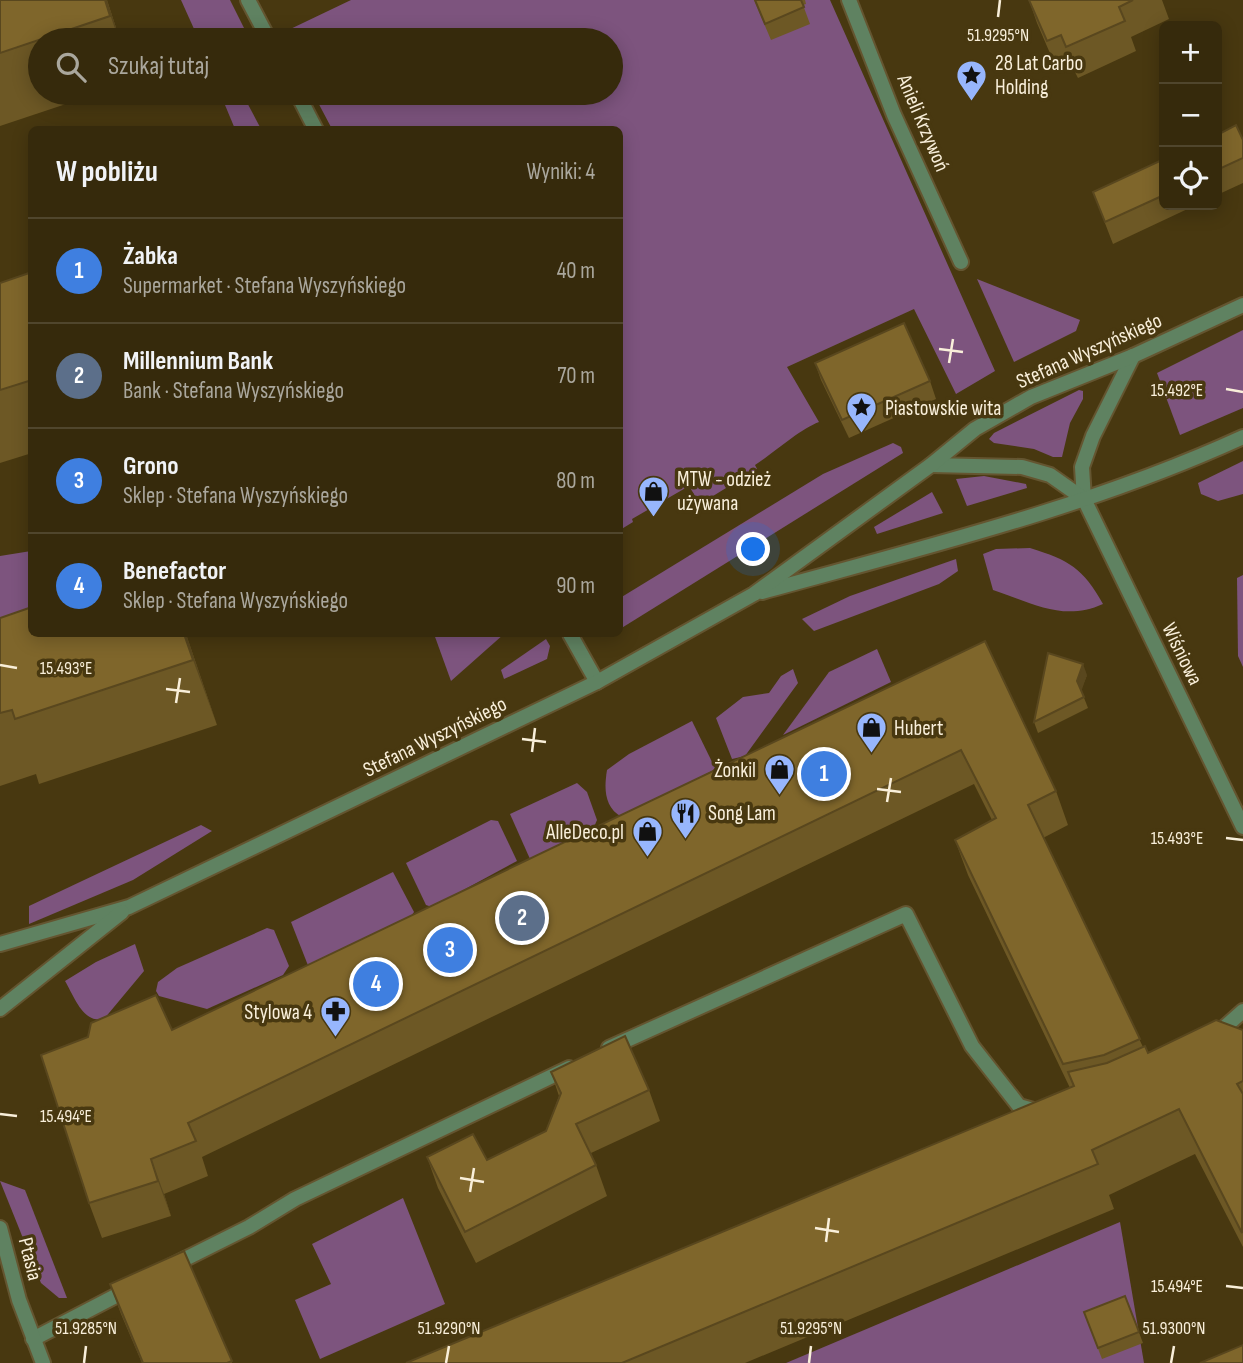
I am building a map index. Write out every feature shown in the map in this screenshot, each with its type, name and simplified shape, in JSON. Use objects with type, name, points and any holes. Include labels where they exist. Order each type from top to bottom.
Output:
[{"type":"street","points":[[248,0],[263,28]]},
{"type":"street","name":"Anieli Krzywoń","points":[[849,0],[894,115],[961,262]]},
{"type":"street","points":[[303,105],[314,126]]},
{"type":"street","name":"Stefana Wyszyńskiego","points":[[0,944],[129,907],[597,682],[754,594],[931,466],[975,429],[1031,397],[1133,356],[1243,305]]},
{"type":"street","points":[[1084,499],[1083,467],[1086,456],[1133,356]]},
{"type":"street","name":"Stefana Wyszyńskiego","points":[[754,594],[976,533],[1084,499],[1177,467],[1243,437]]},
{"type":"street","points":[[931,466],[1022,467],[1050,475],[1084,499]]},
{"type":"street","name":"Wiśniowa","points":[[1084,499],[1243,827]]},
{"type":"street","points":[[572,637],[597,682]]},
{"type":"street","name":"Stefana Wyszyńskiego","points":[[0,1009],[129,907]]},
{"type":"street","points":[[163,1270],[249,1227],[295,1199],[587,1059],[906,914],[972,1046],[1019,1106],[1050,1114]]},
{"type":"street","points":[[1209,1043],[1243,1011]]},
{"type":"street","name":"Ptasia","points":[[0,1228],[19,1300],[43,1363]]},
{"type":"street","name":"Ptasia","points":[[0,1271],[19,1300]]},
{"type":"street","points":[[33,1339],[139,1284]]},
{"type":"shaded area","points":[[181,0],[230,0],[244,28],[194,28]]},
{"type":"shaded area","points":[[351,0],[830,0],[995,371],[956,394],[914,309],[787,367],[819,422],[755,465],[757,469],[700,504],[689,486],[632,519],[633,522],[623,528],[623,126],[330,126],[319,105],[623,105],[623,28],[292,28]]},
{"type":"shaded area","points":[[225,105],[248,105],[259,126],[234,126]]},
{"type":"shaded area","points":[[977,279],[1080,320],[1076,331],[1014,362]]},
{"type":"shaded area","points":[[1243,330],[1243,408],[1180,435],[1157,373]]},
{"type":"shaded area","points":[[1079,390],[1083,391],[1083,399],[1070,423],[1062,457],[1053,457],[1034,449],[994,443],[989,439],[994,433]]},
{"type":"shaded area","points":[[893,443],[901,447],[903,453],[623,627],[623,596],[823,474]]},
{"type":"shaded area","points":[[1243,461],[1243,494],[1218,501],[1201,494],[1198,483]]},
{"type":"shaded area","points":[[984,476],[1026,484],[1027,488],[967,506],[956,479]]},
{"type":"shaded area","points":[[932,492],[943,513],[877,534],[874,527]]},
{"type":"shaded area","points":[[1030,548],[1074,567],[1089,582],[1103,604],[1088,609],[1061,611],[993,590],[983,554],[996,549]]},
{"type":"shaded area","points":[[28,551],[28,617],[0,622],[0,556]]},
{"type":"shaded area","points":[[956,559],[958,571],[939,584],[814,631],[802,619],[850,596]]},
{"type":"shaded area","points":[[1243,575],[1243,667],[1238,656],[1237,578]]},
{"type":"shaded area","points":[[435,637],[501,637],[451,681]]},
{"type":"shaded area","points":[[546,639],[550,646],[547,659],[504,679],[501,670]]},
{"type":"shaded area","points":[[877,649],[891,682],[783,735],[829,672]]},
{"type":"shaded area","points":[[793,669],[798,683],[745,756],[732,759],[716,718],[743,697],[769,693],[781,676]]},
{"type":"shaded area","points":[[692,721],[715,768],[622,817],[616,813],[607,797],[607,770],[629,754]]},
{"type":"shaded area","points":[[577,783],[587,792],[597,820],[594,827],[530,859],[510,814]]},
{"type":"shaded area","points":[[491,820],[498,821],[517,861],[432,907],[426,905],[406,863]]},
{"type":"shaded area","points":[[201,825],[212,831],[133,880],[29,924],[29,906]]},
{"type":"shaded area","points":[[393,872],[414,912],[409,919],[309,968],[291,922]]},
{"type":"shaded area","points":[[267,928],[274,930],[289,966],[283,975],[207,1009],[159,996],[156,991],[158,982],[177,968]]},
{"type":"shaded area","points":[[135,944],[144,971],[104,1019],[90,1017],[80,1007],[65,981],[96,962]]},
{"type":"shaded area","points":[[0,1181],[25,1190],[67,1298],[59,1298],[41,1283]]},
{"type":"shaded area","points":[[403,1198],[445,1304],[320,1359],[295,1300],[331,1284],[312,1244]]},
{"type":"shaded area","points":[[1120,1222],[1144,1363],[786,1363]]},
{"type":"building","points":[[0,0],[105,0],[110,16],[74,28],[28,28],[28,44],[0,53]]},
{"type":"building","points":[[755,0],[801,0],[804,7],[765,24]]},
{"type":"building","points":[[1029,0],[1133,0],[1119,7],[1125,21],[1066,47],[1061,35],[1047,41]]},
{"type":"building","points":[[1236,125],[1243,140],[1243,158],[1222,168],[1222,147],[1222,132]]},
{"type":"building","points":[[1159,161],[1159,197],[1105,222],[1093,192]]},
{"type":"building","points":[[28,273],[28,381],[0,390],[0,283]]},
{"type":"building","points":[[904,323],[930,381],[842,420],[815,363]]},
{"type":"building","points":[[28,608],[28,637],[185,637],[193,660],[15,719],[12,710],[0,713],[0,618]]},
{"type":"building","points":[[985,641],[1056,791],[1028,805],[1140,1039],[1104,1055],[1063,1064],[955,840],[996,818],[961,750],[188,1123],[196,1141],[151,1159],[158,1181],[89,1203],[41,1055],[88,1037],[91,1023],[156,995],[172,1030]]},
{"type":"building","points":[[1048,653],[1083,664],[1077,681],[1084,697],[1034,722]]},
{"type":"building","points":[[1216,1020],[1243,1030],[1243,1081],[1237,1084],[1243,1094],[1242,1233],[1179,1109],[1092,1150],[1098,1164],[622,1363],[406,1363],[1074,1086],[1068,1072],[1107,1063],[1145,1046],[1148,1053]]},
{"type":"building","points":[[625,1036],[649,1090],[576,1124],[596,1165],[465,1232],[427,1157],[473,1134],[487,1160],[546,1131],[561,1093],[551,1072]]},
{"type":"building","points":[[184,1251],[232,1361],[143,1363],[110,1284]]},
{"type":"building","points":[[1125,1296],[1139,1332],[1098,1348],[1084,1312]]},
{"type":"building","points":[[1243,1345],[1243,1363],[1200,1363]]},
{"type":"place","name":"28 Lat Carbo Holding","points":[[972,102]]},
{"type":"place","name":"Piastowskie wita","points":[[862,435]]},
{"type":"place","name":"MTW - odzież używana","points":[[654,518]]},
{"type":"place","name":"Hubert","points":[[871,755]]},
{"type":"place","name":"Żabka","points":[[824,774]]},
{"type":"place","name":"Żonkil","points":[[779,797]]},
{"type":"place","name":"Song Lam","points":[[685,840]]},
{"type":"place","name":"AlleDeco.pl","points":[[647,859]]},
{"type":"place","name":"Millennium Bank","points":[[522,918]]},
{"type":"place","name":"Grono","points":[[450,950]]},
{"type":"place","name":"Benefactor","points":[[376,984]]},
{"type":"place","name":"Stylowa 4","points":[[335,1039]]}]
